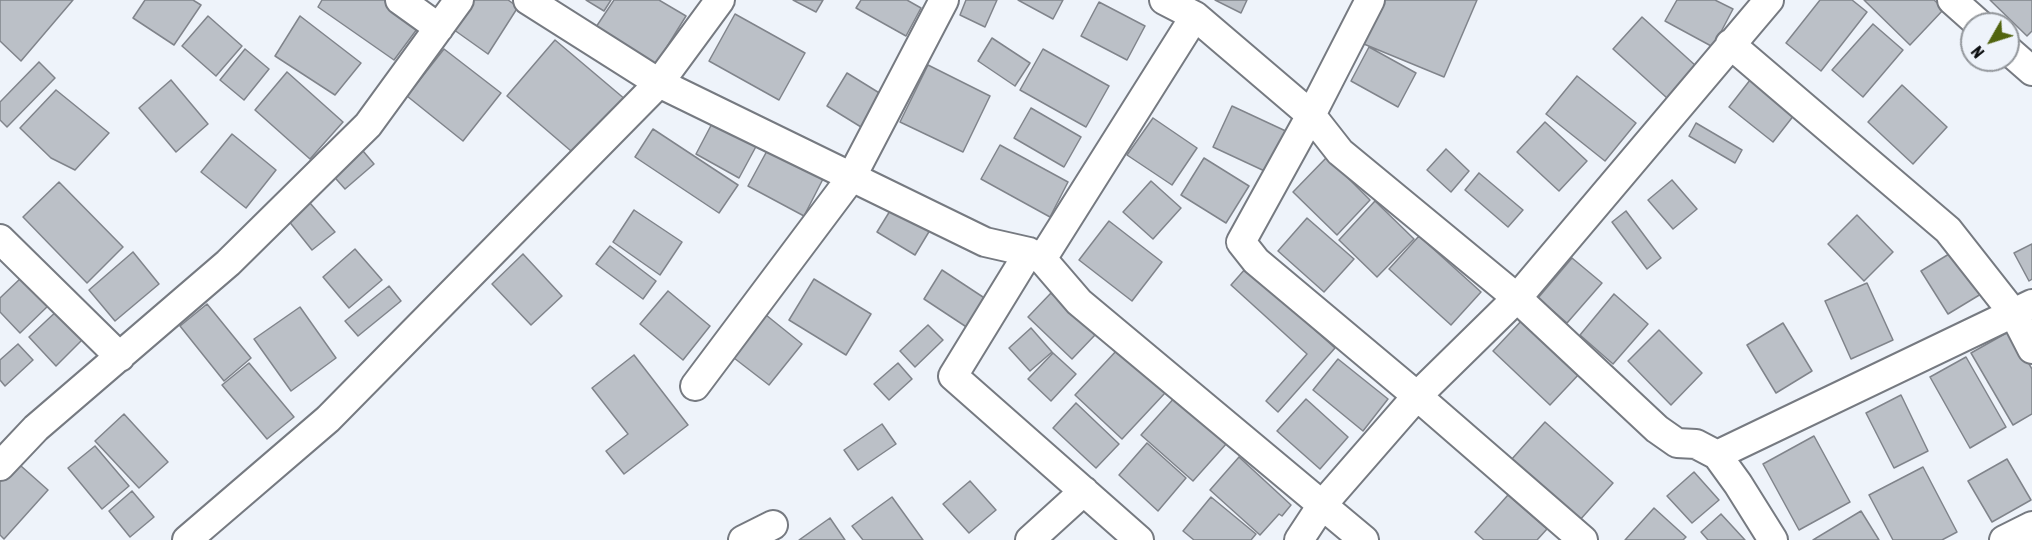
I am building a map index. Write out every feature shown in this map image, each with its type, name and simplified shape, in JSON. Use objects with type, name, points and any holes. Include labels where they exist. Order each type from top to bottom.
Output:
[{"type":"street","points":[[400,0],[439,28]]},
{"type":"street","points":[[0,466],[36,428],[228,263],[368,125],[459,0]]},
{"type":"street","points":[[528,0],[659,83],[986,242],[1036,256],[1079,302],[1364,540]]},
{"type":"street","points":[[187,540],[328,419],[659,83],[720,0]]},
{"type":"street","points":[[695,386],[851,178],[944,0]]},
{"type":"street","points":[[1164,0],[1195,16],[1311,115],[1340,152],[1517,298],[1657,429],[1677,443],[1696,444],[1717,455],[1773,540]]},
{"type":"street","points":[[1370,0],[1311,115],[1241,242],[1256,261],[1417,396],[1583,540]]},
{"type":"street","points":[[1299,540],[1322,505],[1417,396],[1517,298],[1769,0]]},
{"type":"street","points":[[1952,0],[1966,12]]},
{"type":"street","points":[[1139,540],[953,376],[1036,256],[1195,16]]},
{"type":"street","points":[[1730,44],[1948,230],[2023,309],[2032,349]]},
{"type":"street","points":[[2020,60],[2032,71]]},
{"type":"street","points":[[0,239],[120,357]]},
{"type":"street","points":[[1717,455],[2023,309]]},
{"type":"street","points":[[1030,540],[1084,491]]},
{"type":"street","points":[[743,540],[773,525]]},
{"type":"street","points":[[2004,540],[2032,526]]},
{"type":"building","points":[[0,0],[73,0],[21,61],[0,41]]},
{"type":"building","points":[[145,0],[193,0],[201,5],[174,45],[133,18]]},
{"type":"building","points":[[322,0],[387,0],[420,25],[394,60],[318,7]]},
{"type":"building","points":[[468,0],[508,0],[518,7],[488,54],[450,27]]},
{"type":"building","points":[[586,0],[611,0],[604,11]]},
{"type":"building","points":[[614,0],[659,0],[686,16],[650,74],[590,36]]},
{"type":"building","points":[[793,0],[823,0],[816,12]]},
{"type":"building","points":[[861,0],[907,0],[921,8],[906,36],[856,8]]},
{"type":"building","points":[[966,0],[997,0],[985,27],[960,15]]},
{"type":"building","points":[[1018,0],[1063,0],[1053,19]]},
{"type":"building","points":[[1215,0],[1247,0],[1241,13]]},
{"type":"building","points":[[1379,0],[1477,0],[1444,77],[1359,42]]},
{"type":"building","points":[[1677,0],[1715,0],[1733,9],[1713,47],[1665,21]]},
{"type":"building","points":[[1820,0],[1852,0],[1867,12],[1821,71],[1786,43]]},
{"type":"building","points":[[1864,0],[1934,0],[1944,9],[1910,45]]},
{"type":"building","points":[[1990,0],[2032,0],[2032,31],[2027,36],[2020,29],[2020,12],[2002,12]]},
{"type":"building","points":[[1099,2],[1145,26],[1127,60],[1081,36]]},
{"type":"building","points":[[735,14],[805,53],[779,100],[709,61]]},
{"type":"building","points":[[208,16],[242,46],[216,76],[182,46]]},
{"type":"building","points":[[300,16],[361,63],[335,95],[275,56]]},
{"type":"building","points":[[1642,17],[1696,66],[1667,98],[1613,49]]},
{"type":"building","points":[[1873,24],[1903,50],[1863,97],[1832,70]]},
{"type":"building","points":[[992,38],[1030,63],[1015,86],[978,61]]},
{"type":"building","points":[[555,40],[626,100],[578,157],[507,96]]},
{"type":"building","points":[[1369,47],[1416,73],[1398,107],[1351,81]]},
{"type":"building","points":[[245,49],[269,69],[244,100],[220,80]]},
{"type":"building","points":[[444,49],[501,93],[463,141],[407,96]]},
{"type":"building","points":[[1043,49],[1109,86],[1086,127],[1020,90]]},
{"type":"building","points":[[39,62],[55,78],[7,127],[0,120],[0,102]]},
{"type":"building","points":[[928,65],[990,96],[963,152],[900,122]]},
{"type":"building","points":[[287,72],[343,122],[310,159],[255,110]]},
{"type":"building","points":[[847,73],[881,94],[861,127],[827,106]]},
{"type":"building","points":[[1754,75],[1798,110],[1773,142],[1729,107]]},
{"type":"building","points":[[1577,76],[1636,123],[1605,161],[1546,114]]},
{"type":"building","points":[[171,80],[208,124],[176,152],[139,108]]},
{"type":"building","points":[[1902,85],[1947,127],[1913,164],[1868,122]]},
{"type":"building","points":[[56,90],[109,133],[75,170],[51,158],[20,128]]},
{"type":"building","points":[[1232,106],[1290,133],[1271,174],[1213,147]]},
{"type":"building","points":[[1031,108],[1081,137],[1064,167],[1014,138]]},
{"type":"building","points":[[716,116],[759,141],[739,178],[696,154]]},
{"type":"building","points":[[1153,118],[1197,148],[1172,185],[1127,155]]},
{"type":"building","points":[[1545,122],[1587,161],[1559,191],[1517,152]]},
{"type":"building","points":[[1696,123],[1742,150],[1735,163],[1689,136]]},
{"type":"building","points":[[653,129],[738,185],[719,213],[635,157]]},
{"type":"building","points":[[232,134],[276,170],[246,208],[201,172]]},
{"type":"building","points":[[358,145],[374,164],[345,189],[329,171]]},
{"type":"building","points":[[1000,145],[1068,182],[1050,217],[981,179]]},
{"type":"building","points":[[768,149],[823,179],[804,216],[748,186]]},
{"type":"building","points":[[1446,149],[1469,171],[1451,192],[1427,170]]},
{"type":"building","points":[[1327,157],[1370,200],[1337,235],[1293,192]]},
{"type":"building","points":[[1204,158],[1249,186],[1226,223],[1181,195]]},
{"type":"building","points":[[1479,173],[1523,210],[1508,227],[1465,190]]},
{"type":"building","points":[[1672,180],[1697,209],[1673,229],[1648,200]]},
{"type":"building","points":[[1151,181],[1181,208],[1153,239],[1123,212]]},
{"type":"building","points":[[59,182],[123,247],[87,283],[23,217]]},
{"type":"building","points":[[1375,201],[1414,239],[1377,277],[1339,240]]},
{"type":"building","points":[[310,203],[335,232],[312,250],[288,220]]},
{"type":"building","points":[[893,206],[930,230],[915,255],[877,232]]},
{"type":"building","points":[[634,210],[682,242],[660,275],[613,242]]},
{"type":"building","points":[[1626,211],[1661,258],[1647,269],[1612,222]]},
{"type":"building","points":[[1857,215],[1893,252],[1864,281],[1828,244]]},
{"type":"building","points":[[1307,218],[1354,259],[1324,292],[1278,251]]},
{"type":"building","points":[[1109,221],[1162,262],[1132,301],[1079,260]]},
{"type":"building","points":[[1419,236],[1481,292],[1451,325],[1389,269]]},
{"type":"building","points":[[2032,244],[2032,279],[2029,281],[2014,253]]},
{"type":"building","points":[[610,246],[656,281],[643,299],[596,264]]},
{"type":"building","points":[[355,249],[382,280],[349,308],[323,277]]},
{"type":"building","points":[[1954,251],[1981,294],[1948,314],[1921,271]]},
{"type":"building","points":[[133,252],[159,284],[115,321],[89,290]]},
{"type":"building","points":[[523,254],[562,296],[531,325],[492,284]]},
{"type":"building","points":[[1572,258],[1602,283],[1567,323],[1538,298]]},
{"type":"building","points":[[1246,268],[1335,348],[1278,412],[1266,401],[1307,354],[1231,285]]},
{"type":"building","points":[[942,270],[989,301],[971,330],[924,299]]},
{"type":"building","points":[[23,276],[50,304],[20,333],[0,312],[0,298]]},
{"type":"building","points":[[814,279],[871,314],[846,355],[789,320]]},
{"type":"building","points":[[1867,283],[1893,340],[1851,359],[1825,301]]},
{"type":"building","points":[[389,286],[401,301],[358,336],[345,321]]},
{"type":"building","points":[[668,291],[710,326],[683,360],[640,324]]},
{"type":"building","points":[[1051,293],[1095,335],[1072,359],[1028,317]]},
{"type":"building","points":[[1614,294],[1648,324],[1613,364],[1580,335]]},
{"type":"building","points":[[207,304],[251,358],[224,381],[180,326]]},
{"type":"building","points":[[300,307],[336,358],[291,391],[254,339]]},
{"type":"building","points":[[59,309],[85,337],[56,366],[29,337]]},
{"type":"building","points":[[766,315],[802,344],[769,385],[734,358]]},
{"type":"building","points":[[1524,318],[1581,372],[1550,405],[1493,351]]},
{"type":"building","points":[[1783,323],[1812,371],[1776,393],[1747,345]]},
{"type":"building","points":[[928,325],[943,340],[915,367],[900,351]]},
{"type":"building","points":[[1031,328],[1052,352],[1030,371],[1009,348]]},
{"type":"building","points":[[1659,330],[1702,373],[1671,405],[1628,361]]},
{"type":"building","points":[[2010,331],[2032,369],[2032,414],[2013,425],[1971,353]]},
{"type":"building","points":[[18,344],[33,360],[5,386],[0,380],[0,360]]},
{"type":"building","points":[[1118,349],[1165,393],[1122,439],[1075,395]]},
{"type":"building","points":[[1053,353],[1076,374],[1051,401],[1028,379]]},
{"type":"building","points":[[634,355],[688,425],[624,474],[606,451],[628,434],[592,388]]},
{"type":"building","points":[[1966,357],[2006,427],[1970,448],[1930,377]]},
{"type":"building","points":[[1338,359],[1388,399],[1363,431],[1313,390]]},
{"type":"building","points":[[249,363],[294,417],[267,439],[222,385]]},
{"type":"building","points":[[898,363],[912,379],[889,400],[874,384]]},
{"type":"building","points":[[1901,395],[1928,451],[1894,468],[1866,413]]},
{"type":"building","points":[[1176,396],[1227,443],[1193,481],[1141,435]]},
{"type":"building","points":[[1306,399],[1348,437],[1320,469],[1277,431]]},
{"type":"building","points":[[1076,403],[1119,444],[1096,468],[1053,428]]},
{"type":"building","points":[[124,414],[168,462],[139,488],[95,441]]},
{"type":"building","points":[[1545,422],[1613,483],[1579,521],[1511,460]]},
{"type":"building","points":[[882,424],[896,444],[858,470],[844,450]]},
{"type":"building","points":[[1814,436],[1850,502],[1799,530],[1763,464]]},
{"type":"building","points":[[1147,443],[1186,478],[1158,511],[1119,475]]},
{"type":"building","points":[[95,446],[129,486],[102,509],[68,468]]},
{"type":"building","points":[[1239,457],[1291,505],[1282,516],[1279,514],[1260,535],[1210,490]]},
{"type":"building","points":[[12,458],[48,490],[4,539],[0,535],[0,472]]},
{"type":"building","points":[[2007,459],[2031,500],[1992,522],[1968,481]]},
{"type":"building","points":[[1923,467],[1957,532],[1942,540],[1893,540],[1869,495]]},
{"type":"building","points":[[1694,472],[1719,500],[1692,523],[1667,496]]},
{"type":"building","points":[[970,481],[996,510],[969,533],[943,504]]},
{"type":"building","points":[[132,491],[154,517],[130,537],[109,511]]},
{"type":"building","points":[[1508,495],[1547,529],[1537,540],[1484,540],[1475,532]]},
{"type":"building","points":[[892,497],[923,540],[863,540],[852,526]]},
{"type":"building","points":[[1211,497],[1256,534],[1251,540],[1194,540],[1183,531]]},
{"type":"building","points":[[1654,508],[1686,537],[1683,540],[1625,540]]},
{"type":"building","points":[[1861,511],[1879,540],[1813,540]]},
{"type":"building","points":[[1721,514],[1745,540],[1708,540],[1701,532]]},
{"type":"building","points":[[830,518],[845,540],[799,540]]}]
